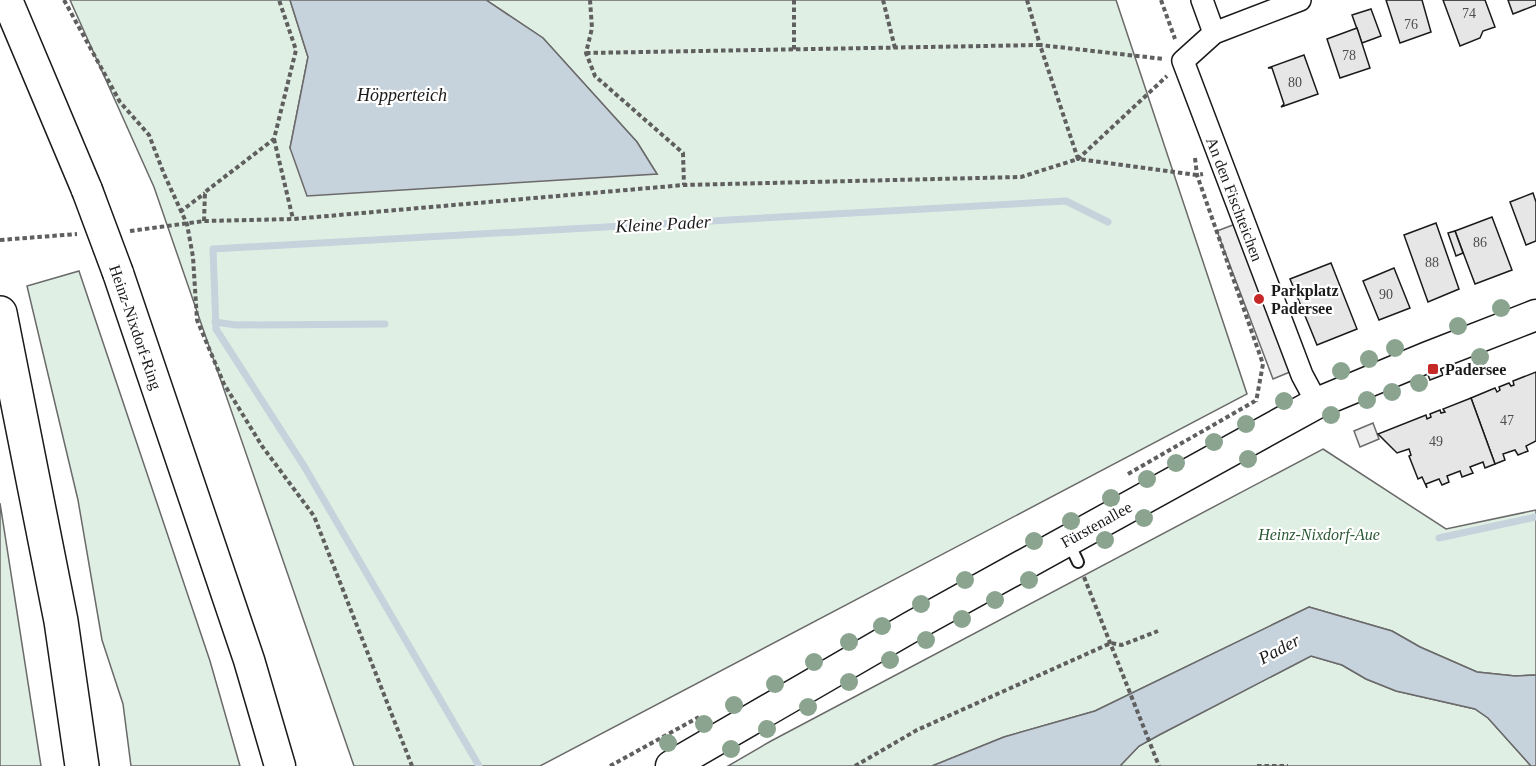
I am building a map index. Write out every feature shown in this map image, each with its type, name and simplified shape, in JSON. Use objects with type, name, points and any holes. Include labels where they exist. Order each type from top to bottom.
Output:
[{"type":"highway","points":[[0,313],[61,621],[82,766]]},
{"type":"street","name":"Heinz-Nixdorf-Ring","points":[[7,0],[87,190],[118,273],[249,660],[280,766]]},
{"type":"street","points":[[1202,0],[1214,33]]},
{"type":"street","points":[[1183,61],[1214,33],[1300,0]]},
{"type":"street","name":"An den Fischteichen","points":[[1183,61],[1302,375],[1317,403]]},
{"type":"street","name":"Fürstenallee","points":[[671,766],[910,627],[1073,551],[1317,403],[1536,315]]},
{"type":"street","name":"Heinz-Nixdorf-Ring","points":[[249,660],[294,766]]},
{"type":"path","points":[[64,0],[120,102],[149,135],[187,224],[193,257],[197,320],[224,384],[262,446],[314,516],[412,766]]},
{"type":"path","points":[[279,0],[296,50],[274,139],[293,219]]},
{"type":"path","points":[[590,0],[592,28],[586,53],[595,76],[683,153],[684,185]]},
{"type":"path","points":[[794,0],[794,50]]},
{"type":"path","points":[[883,0],[895,48]]},
{"type":"path","points":[[1027,0],[1078,159]]},
{"type":"path","points":[[1161,0],[1183,61]]},
{"type":"path","points":[[586,53],[1040,45],[1183,61]]},
{"type":"path","points":[[1078,159],[1183,61]]},
{"type":"path","points":[[180,212],[274,139]]},
{"type":"path","points":[[1194,152],[1197,175],[1263,364],[1255,401]]},
{"type":"path","points":[[163,228],[204,221],[293,219],[684,185],[1021,177],[1078,159],[1197,175]]},
{"type":"path","points":[[204,221],[205,192]]},
{"type":"path","points":[[0,240],[73,235]]},
{"type":"path","points":[[1073,551],[1160,766]]},
{"type":"path","points":[[855,766],[860,761],[917,730],[1112,643],[1122,645],[1158,631]]},
{"type":"path","points":[[1257,766],[1288,766]]},
{"type":"green space","points":[[70,0],[290,0],[308,57],[290,148],[657,174],[637,142],[543,38],[486,0],[1116,0],[1247,394],[540,766],[354,766],[154,187]]},
{"type":"green space","points":[[79,271],[210,661],[240,766],[131,766],[123,704],[102,640],[78,500],[27,286]]},
{"type":"green space","name":"Heinz-Nixdorf-Aue","points":[[1323,449],[1446,529],[1536,510],[1536,675],[1515,676],[1477,672],[1420,647],[1392,631],[1309,607],[1095,711],[1004,737],[932,766],[728,766],[771,741]]},
{"type":"green space","points":[[0,503],[41,766],[0,766]]},
{"type":"green space","points":[[1311,656],[1342,665],[1366,679],[1396,691],[1475,709],[1488,718],[1531,766],[1120,766],[1139,746]]},
{"type":"shaded area","name":"Parkplatz Padersee","points":[[1246,220],[1302,367],[1273,379],[1217,231]]},
{"type":"shaded area","points":[[1373,423],[1379,439],[1360,447],[1354,431]]},
{"type":"water","name":"Höpperteich","points":[[290,0],[486,0],[543,38],[637,142],[657,174],[307,196],[290,148],[308,57]]},
{"type":"water","name":"Pader","points":[[1309,607],[1392,631],[1420,647],[1477,672],[1515,676],[1536,675],[1536,766],[1531,766],[1488,718],[1475,709],[1396,691],[1366,679],[1342,665],[1311,656],[1139,746],[1120,766],[932,766],[1004,737],[1095,711]]},
{"type":"building","points":[[1386,0],[1422,0],[1431,32],[1400,43]]},
{"type":"building","points":[[1443,0],[1485,0],[1495,27],[1483,31],[1480,38],[1460,46]]},
{"type":"building","points":[[1508,0],[1536,0],[1536,5],[1513,14]]},
{"type":"building","points":[[1371,9],[1381,36],[1362,43],[1352,15]]},
{"type":"building","points":[[1357,28],[1370,68],[1340,78],[1327,39]]},
{"type":"building","points":[[1304,55],[1318,94],[1281,107],[1284,104],[1272,68],[1268,68]]},
{"type":"building","points":[[1533,193],[1536,202],[1536,241],[1526,245],[1510,202]]},
{"type":"building","points":[[1492,217],[1512,270],[1475,284],[1455,231]]},
{"type":"building","points":[[1436,223],[1459,289],[1428,302],[1404,235]]},
{"type":"building","points":[[1455,231],[1463,253],[1456,256],[1448,233]]},
{"type":"building","points":[[1331,263],[1357,329],[1317,345],[1290,279]]},
{"type":"building","points":[[1394,268],[1410,308],[1379,320],[1363,281]]},
{"type":"building","points":[[1441,370],[1443,375],[1430,380],[1428,375]]},
{"type":"building","points":[[1536,372],[1536,441],[1526,446],[1528,451],[1518,455],[1515,450],[1503,454],[1505,460],[1495,464],[1471,398],[1495,388],[1497,392],[1500,390],[1499,387],[1509,383],[1511,386],[1514,385],[1513,381]]},
{"type":"building","points":[[1471,398],[1495,464],[1485,468],[1483,462],[1470,467],[1473,473],[1462,477],[1460,471],[1447,476],[1449,482],[1442,485],[1439,479],[1426,484],[1427,488],[1422,477],[1418,479],[1409,456],[1411,455],[1409,449],[1397,453],[1378,434],[1426,415],[1427,419],[1431,417],[1430,414],[1440,410],[1441,413],[1445,412],[1443,409]]},
{"type":"waterway","name":"Kleine Pader","points":[[479,766],[304,466],[216,329],[213,249],[1066,201],[1108,222]]},
{"type":"waterway","points":[[215,322],[236,325],[385,324]]},
{"type":"waterway","name":"Kleine Pader","points":[[1439,538],[1536,517]]},
{"type":"place","name":"Parkplatz Padersee","points":[[1259,299]]},
{"type":"place","name":"Padersee","points":[[1433,369]]}]
